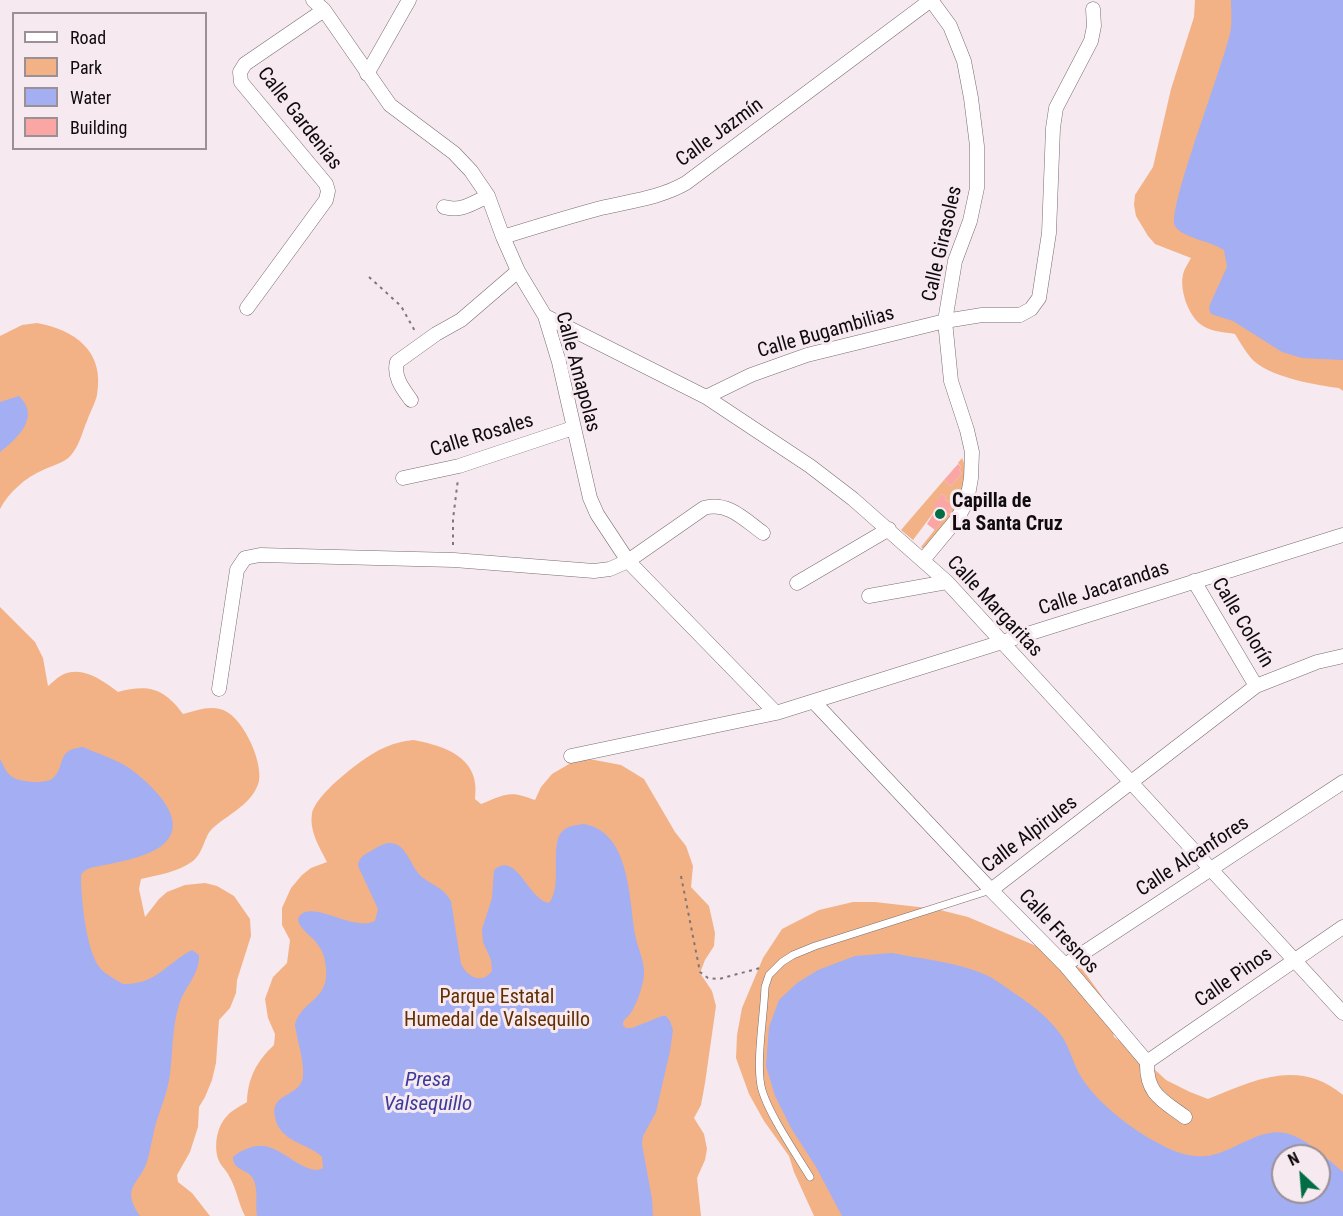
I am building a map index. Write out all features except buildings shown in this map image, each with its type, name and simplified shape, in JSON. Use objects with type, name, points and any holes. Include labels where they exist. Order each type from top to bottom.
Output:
[{"type":"street","name":"Calle Amapolas","points":[[313,0],[324,10],[390,105],[454,153],[471,171],[488,196],[502,237],[518,272],[545,316],[559,362],[590,498],[597,514],[628,561],[776,713]]},
{"type":"street","points":[[367,74],[408,0]]},
{"type":"street","name":"Calle Jazmín","points":[[502,237],[680,187],[931,0]]},
{"type":"street","name":"Calle Girasoles","points":[[923,560],[957,519],[967,501],[971,478],[972,452],[951,381],[945,321],[955,261],[970,221],[977,188],[977,146],[964,62],[950,26],[931,0]]},
{"type":"street","name":"Calle Bugambilias","points":[[706,397],[751,375],[807,355],[945,321],[982,315],[1020,315],[1031,309],[1039,298],[1049,233],[1053,128],[1056,108],[1091,41],[1094,26],[1093,9]]},
{"type":"street","name":"Calle Gardenias","points":[[247,308],[326,200],[328,191],[326,184],[242,82],[240,72],[245,63],[324,10]]},
{"type":"street","points":[[444,207],[462,209],[488,196]]},
{"type":"street","points":[[411,400],[398,379],[395,368],[397,362],[421,344],[461,320],[518,272]]},
{"type":"street","name":"Calle Margaritas","points":[[545,316],[706,397],[810,466],[889,529],[947,582],[1343,1013]]},
{"type":"street","name":"Calle Rosales","points":[[403,478],[459,466],[573,428]]},
{"type":"street","points":[[219,689],[237,570],[245,558],[260,555],[454,560],[594,571],[610,569],[628,561],[704,508],[715,504],[726,507],[763,533]]},
{"type":"street","points":[[797,583],[889,529]]},
{"type":"street","name":"Calle Jacarandas","points":[[571,756],[776,713],[1343,535]]},
{"type":"street","name":"Calle Colorín","points":[[1194,580],[1256,686]]},
{"type":"street","points":[[869,596],[947,582]]},
{"type":"street","name":"Calle Alpirules","points":[[991,890],[1256,686],[1317,662],[1343,656]]},
{"type":"street","name":"Calle Fresnos","points":[[814,702],[1065,965],[1147,1062],[1146,1077],[1151,1088],[1185,1117]]},
{"type":"street","name":"Calle Alcanfores","points":[[1065,965],[1343,782]]},
{"type":"street","name":"Calle Pinos","points":[[1147,1062],[1343,927]]},
{"type":"lane","name":"Calle Alpirules","points":[[782,962],[814,946],[991,890]]},
{"type":"lane","points":[[782,962],[770,975],[765,987],[761,1086],[767,1103],[810,1177]]},
{"type":"path","points":[[369,278],[401,306],[421,344]]},
{"type":"path","points":[[454,560],[453,519],[459,466]]},
{"type":"path","points":[[681,876],[700,972],[708,978],[720,979],[782,962]]},
{"type":"green space","points":[[1195,0],[1343,0],[1343,391],[1339,388],[1292,379],[1268,370],[1251,358],[1235,334],[1211,330],[1198,322],[1189,309],[1182,285],[1184,271],[1191,258],[1155,244],[1136,216],[1135,195],[1153,167],[1171,89],[1194,17]]},
{"type":"green space","points":[[37,323],[64,331],[84,345],[92,355],[96,366],[97,395],[80,440],[71,455],[64,461],[24,481],[13,491],[0,509],[0,336],[22,325]]},
{"type":"green space","points":[[962,458],[970,477],[955,521],[928,553],[921,547],[948,513],[951,515],[953,512],[949,509],[952,505],[945,499],[946,497],[942,494],[934,505],[937,508],[913,540],[901,530],[944,480],[951,486],[962,473],[958,463]]},
{"type":"green space","points":[[0,607],[35,642],[43,658],[48,686],[64,674],[79,672],[93,676],[118,692],[138,688],[155,690],[169,698],[183,714],[206,708],[220,709],[228,712],[243,728],[258,761],[259,781],[251,797],[211,830],[193,861],[174,870],[141,879],[139,889],[145,917],[167,892],[185,885],[205,883],[217,886],[234,896],[250,919],[251,936],[237,980],[236,993],[230,1008],[219,1020],[216,1063],[212,1080],[199,1107],[198,1127],[190,1152],[177,1175],[178,1182],[192,1193],[210,1216],[0,1216]]},
{"type":"green space","name":"Presa Valsequillo","points":[[413,740],[449,750],[459,756],[472,773],[475,799],[481,804],[508,794],[535,800],[541,787],[552,774],[576,760],[589,759],[621,765],[644,779],[675,832],[686,846],[693,866],[691,887],[709,906],[715,933],[714,946],[700,973],[712,991],[716,1006],[701,1105],[694,1118],[704,1134],[707,1149],[697,1178],[701,1216],[245,1216],[232,1181],[219,1161],[216,1149],[217,1137],[227,1116],[247,1102],[254,1071],[274,1045],[275,1034],[268,1018],[265,999],[273,977],[287,963],[290,940],[282,925],[282,908],[291,888],[302,875],[311,868],[327,862],[314,833],[312,814],[322,796],[355,766],[377,751],[399,742]]},
{"type":"green space","points":[[853,902],[875,902],[936,909],[968,917],[1062,957],[1083,970],[1106,1002],[1114,1037],[1139,1055],[1166,1080],[1190,1092],[1208,1099],[1259,1080],[1293,1075],[1310,1077],[1326,1084],[1343,1095],[1343,1216],[814,1216],[789,1156],[764,1121],[749,1094],[736,1058],[742,1008],[763,958],[782,929],[819,910]]},
{"type":"water","points":[[1231,0],[1343,0],[1343,360],[1302,358],[1282,352],[1233,321],[1211,314],[1209,308],[1211,302],[1227,267],[1224,250],[1184,234],[1175,226],[1179,192],[1231,28]]},
{"type":"water","points":[[19,396],[28,412],[27,420],[19,434],[0,452],[0,402]]},
{"type":"water","points":[[83,747],[124,765],[148,783],[166,804],[173,827],[170,837],[160,847],[144,855],[90,868],[81,875],[85,924],[95,960],[105,973],[123,984],[144,981],[153,977],[192,950],[199,955],[199,962],[179,1005],[168,1087],[145,1167],[132,1191],[134,1206],[140,1216],[0,1216],[0,759],[7,772],[14,778],[44,782],[52,779],[56,774],[64,755]]},
{"type":"water","name":"Presa Valsequillo","points":[[584,824],[599,830],[611,840],[619,853],[628,885],[644,975],[637,1000],[623,1025],[626,1028],[632,1028],[666,1016],[673,1030],[656,1112],[643,1136],[642,1144],[653,1216],[257,1216],[254,1181],[249,1174],[235,1164],[233,1157],[236,1154],[249,1148],[268,1147],[300,1165],[318,1170],[323,1168],[322,1157],[284,1134],[278,1126],[274,1109],[281,1099],[302,1082],[302,1063],[295,1025],[304,1009],[322,991],[325,983],[323,953],[299,924],[299,916],[310,911],[357,923],[375,921],[378,909],[358,863],[363,856],[378,847],[388,843],[395,844],[405,852],[419,874],[440,888],[451,901],[461,964],[471,976],[484,978],[492,971],[491,960],[483,942],[482,929],[492,898],[494,870],[502,866],[509,866],[541,900],[549,903],[555,885],[557,843],[560,835],[567,828]]},
{"type":"water","points":[[892,953],[940,961],[986,975],[1032,1006],[1054,1026],[1087,1085],[1114,1114],[1137,1130],[1163,1146],[1194,1156],[1217,1154],[1270,1133],[1281,1132],[1292,1135],[1309,1144],[1271,1144],[1271,1204],[1331,1204],[1331,1162],[1343,1172],[1343,1216],[842,1216],[816,1167],[791,1128],[775,1096],[766,1066],[769,1027],[779,1000],[797,983],[818,970],[855,956]]},
{"type":"place","name":"Capilla de La Santa Cruz","points":[[940,514]]},
{"type":"park label","name":"Parque Estatal Humedal de Valsequillo","points":[[497,1010]]}]
